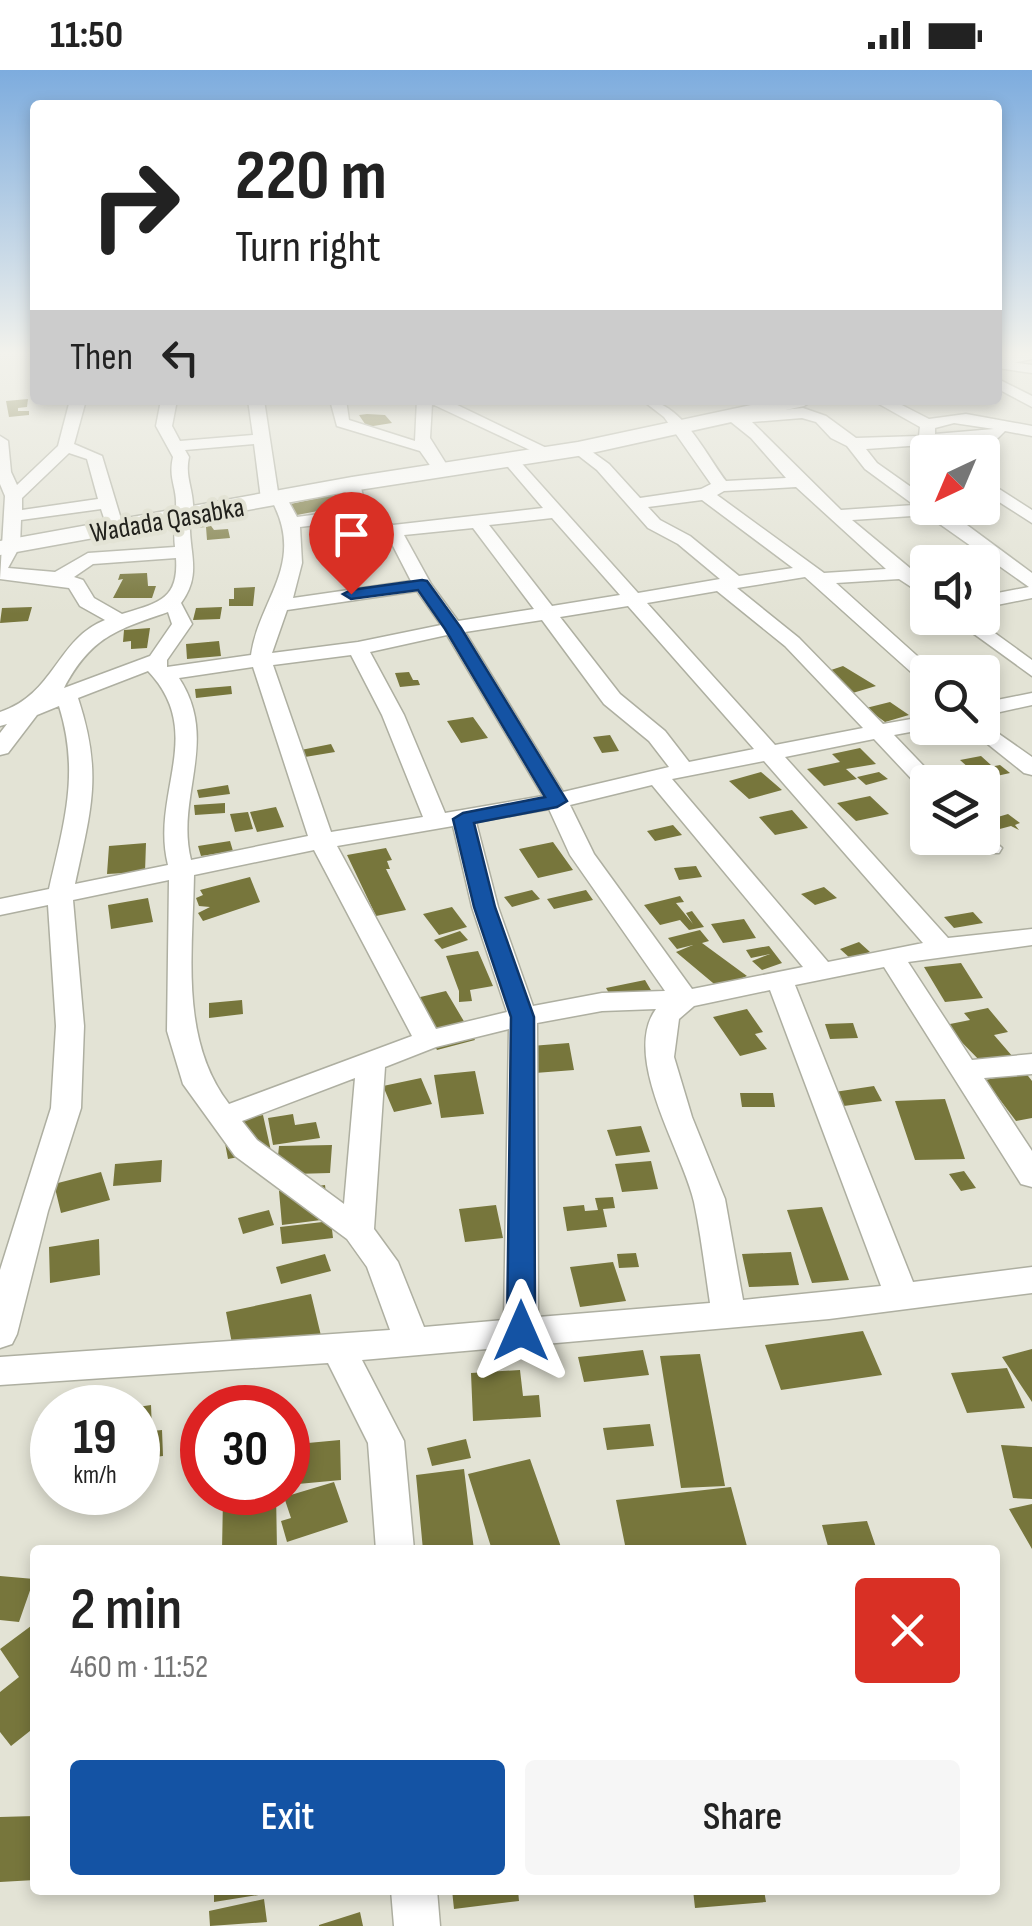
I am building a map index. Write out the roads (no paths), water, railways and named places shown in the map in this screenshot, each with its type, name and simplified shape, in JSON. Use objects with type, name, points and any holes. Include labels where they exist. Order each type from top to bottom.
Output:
[{"type":"street","points":[[0,441],[3,472],[14,496],[3,558],[76,584],[87,602],[118,620]]},
{"type":"street","points":[[14,496],[47,470],[71,441]]},
{"type":"street","points":[[0,748],[29,710],[56,686],[66,663],[91,638],[118,620],[171,604],[181,590],[186,552],[181,518],[186,506],[177,484],[181,457],[173,441]]},
{"type":"street","points":[[176,446],[242,441]]},
{"type":"street","points":[[262,441],[274,498],[293,523],[292,565],[281,605],[263,633],[260,660],[322,841],[428,1040]]},
{"type":"street","points":[[394,441],[422,446]]},
{"type":"street","points":[[421,441],[442,470]]},
{"type":"street","points":[[522,441],[551,454]]},
{"type":"street","name":"Wadada Qasabka","points":[[3,558],[115,529],[274,498],[616,441]]},
{"type":"street","points":[[685,441],[713,490],[910,662]]},
{"type":"street","points":[[763,441],[836,516],[910,579]]},
{"type":"street","points":[[847,441],[871,466],[910,496]]},
{"type":"street","points":[[853,444],[885,445],[899,441]]},
{"type":"street","points":[[66,448],[94,456],[115,529]]},
{"type":"street","points":[[578,449],[603,467],[654,524],[684,540],[792,642],[910,765]]},
{"type":"street","points":[[510,460],[941,947]]},
{"type":"street","points":[[635,504],[713,490],[800,482]]},
{"type":"street","points":[[352,484],[361,514]]},
{"type":"street","points":[[1000,496],[1032,518]]},
{"type":"street","points":[[1000,505],[1032,502]]},
{"type":"street","points":[[13,516],[108,503]]},
{"type":"street","points":[[836,516],[910,511]]},
{"type":"street","points":[[392,532],[554,512]]},
{"type":"street","points":[[293,523],[361,514],[392,532],[557,801],[582,855],[685,999]]},
{"type":"street","points":[[478,524],[612,699],[657,736],[683,770]]},
{"type":"street","points":[[950,525],[1032,582]]},
{"type":"street","points":[[59,578],[88,560],[186,552]]},
{"type":"street","points":[[0,719],[66,694],[160,667],[358,648],[453,628],[728,584],[813,575],[903,574]]},
{"type":"street","points":[[281,605],[422,584]]},
{"type":"street","points":[[1000,598],[1032,592]]},
{"type":"street","points":[[160,667],[182,624],[179,610],[171,604]]},
{"type":"street","points":[[985,635],[1032,670]]},
{"type":"street","points":[[358,648],[450,821],[485,907],[522,1017],[521,1331]]},
{"type":"street","points":[[160,667],[186,715],[185,769],[176,819],[182,873],[178,929],[180,1031],[198,1084],[246,1148],[358,1230],[382,1262],[412,1342]]},
{"type":"street","points":[[0,1334],[32,1211],[66,1108],[70,1026],[60,896],[82,794],[80,740],[66,694]]},
{"type":"street","points":[[1000,706],[1032,699]]},
{"type":"street","points":[[0,907],[182,873],[322,841],[557,801],[683,770],[910,726]]},
{"type":"street","points":[[1000,742],[1032,768]]},
{"type":"street","points":[[657,776],[821,971]]},
{"type":"street","points":[[225,1116],[428,1040],[522,1017],[602,1002],[685,999],[941,947],[1032,938]]},
{"type":"street","points":[[891,957],[1032,1176]]},
{"type":"street","points":[[779,980],[902,1297]]},
{"type":"street","points":[[685,999],[665,1016],[660,1057],[677,1117],[709,1199],[730,1314]]},
{"type":"street","points":[[358,1230],[370,1062]]},
{"type":"street","points":[[964,1070],[1032,1064]]},
{"type":"street","points":[[0,1371],[338,1348],[730,1314],[1032,1280]]},
{"type":"street","points":[[338,1348],[364,1406],[386,1440],[395,1545]]},
{"type":"street","points":[[414,1895],[417,1926]]}]
